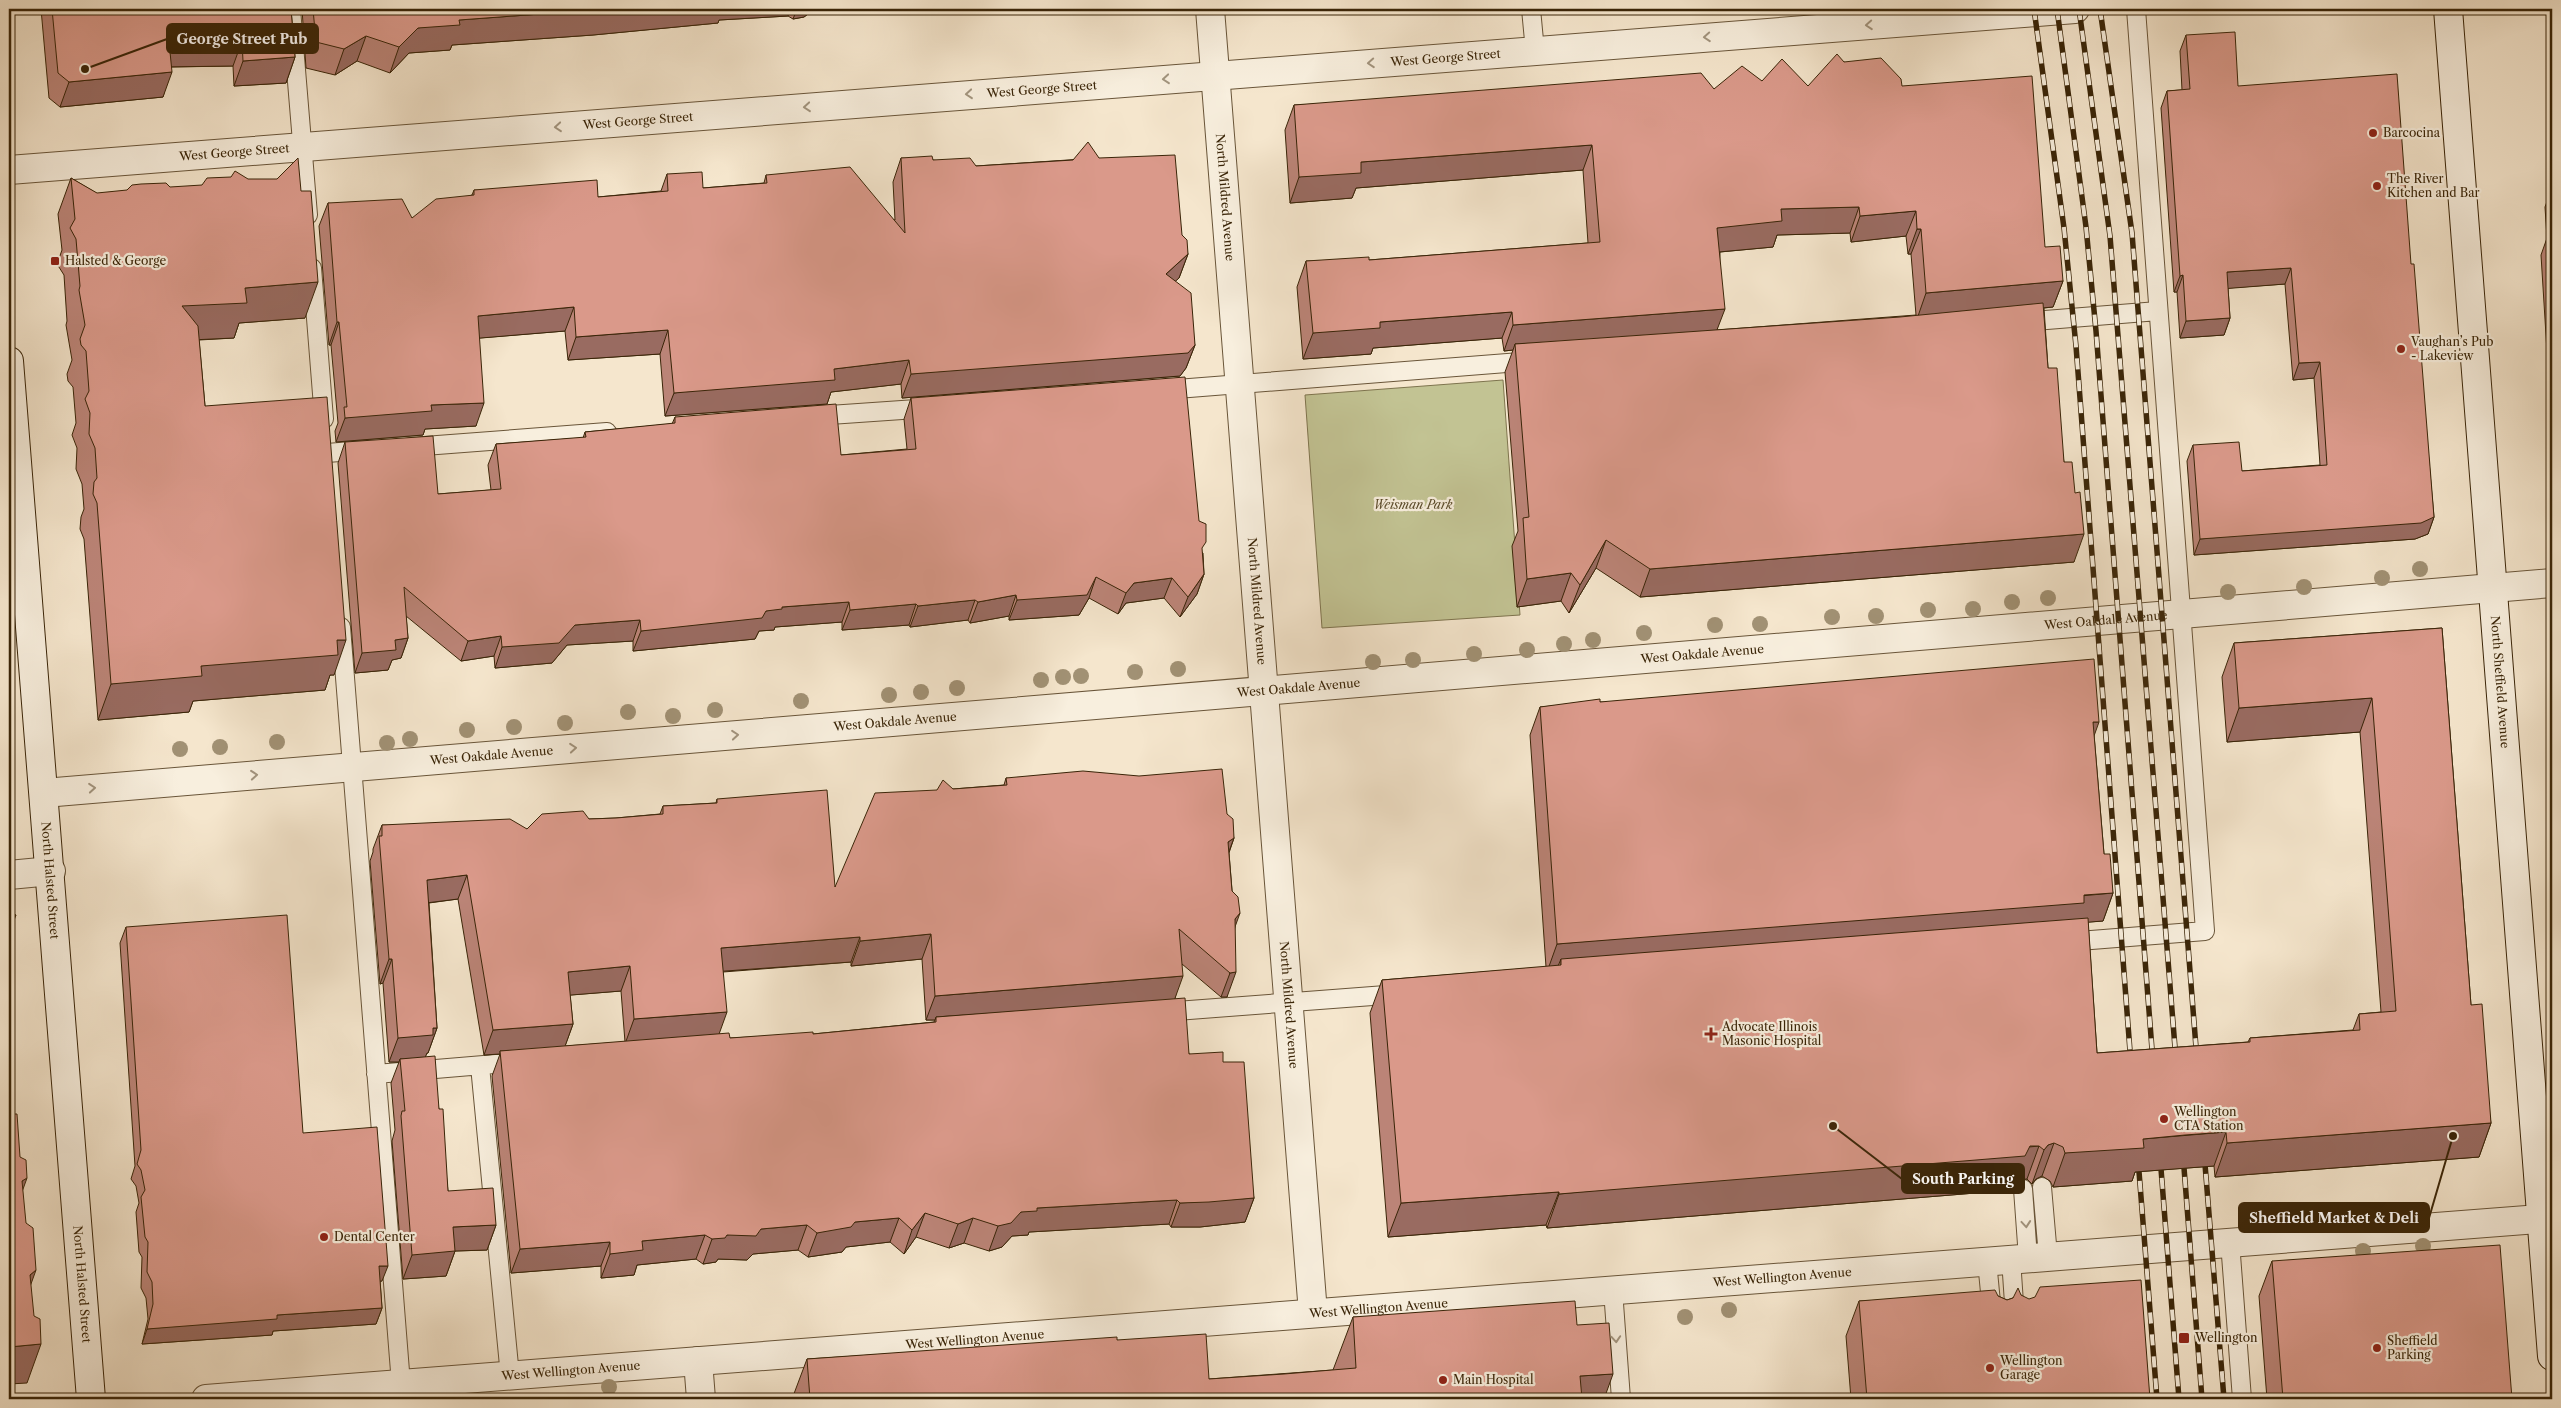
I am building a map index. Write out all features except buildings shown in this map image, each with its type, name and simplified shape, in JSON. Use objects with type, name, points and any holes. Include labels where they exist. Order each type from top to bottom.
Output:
[{"type":"street","name":"North Mildred Avenue","points":[[1210,9],[1313,1313]]},
{"type":"street","name":"West George Street","points":[[9,170],[2075,9]]},
{"type":"street","name":"North Sheffield Avenue","points":[[2448,9],[2493,588],[2547,1218],[2552,1356]]},
{"type":"street","name":"North Halsted Street","points":[[9,361],[51,871],[91,1399]]},
{"type":"street","name":"West Oakdale Avenue","points":[[44,793],[2552,583]]},
{"type":"street","points":[[9,875],[51,871]]},
{"type":"street","name":"West Wellington Avenue","points":[[206,1399],[2547,1218]]},
{"type":"street","points":[[698,1361],[701,1399]]},
{"type":"lane","points":[[291,9],[309,232]]},
{"type":"lane","points":[[1531,9],[1535,50]]},
{"type":"lane","points":[[2051,943],[2205,931],[2183,614],[2158,312],[2136,9]]},
{"type":"lane","points":[[311,251],[328,473]]},
{"type":"lane","points":[[2007,323],[2158,312]]},
{"type":"lane","points":[[1151,391],[1553,359]]},
{"type":"lane","points":[[794,418],[952,406]]},
{"type":"lane","points":[[327,453],[625,431]]},
{"type":"lane","points":[[339,612],[401,1384]]},
{"type":"lane","points":[[1149,1013],[1412,993]]},
{"type":"lane","points":[[376,1074],[539,1061]]},
{"type":"lane","points":[[480,1066],[510,1376]]},
{"type":"lane","points":[[1993,1325],[2042,1187]]},
{"type":"lane","points":[[2016,1324],[2023,1189]]},
{"type":"lane","points":[[2230,1242],[2242,1399]]},
{"type":"lane","points":[[1613,1290],[1621,1399]]},
{"type":"green space","name":"Weisman Park","points":[[1503,380],[1520,615],[1322,628],[1305,395]]},
{"type":"railway","points":[[2034,9],[2064,228],[2076,346],[2131,1064]]},
{"type":"railway","points":[[2057,9],[2086,227],[2096,331],[2153,1062]]},
{"type":"railway","points":[[2079,9],[2110,236],[2176,1060]]},
{"type":"railway","points":[[2100,9],[2132,233],[2197,1060]]},
{"type":"railway","points":[[2204,1152],[2224,1399]]},
{"type":"railway","points":[[2183,1155],[2202,1399]]},
{"type":"railway","points":[[2160,1156],[2179,1399]]},
{"type":"railway","points":[[2138,1159],[2157,1399]]},
{"type":"place","name":"George Street Pub","points":[[85,69]]},
{"type":"place","name":"Barcocina","points":[[2373,133]]},
{"type":"place","name":"The River Kitchen and Bar","points":[[2377,186]]},
{"type":"place","name":"Halsted & George","points":[[55,261]]},
{"type":"place","name":"Vaughan’s Pub - Lakeview","points":[[2401,349]]},
{"type":"place","name":"Advocate Illinois Masonic Hospital","points":[[1711,1034]]},
{"type":"place","name":"Wellington CTA Station","points":[[2164,1119]]},
{"type":"place","name":"South Parking","points":[[1833,1126]]},
{"type":"place","name":"Sheffield Market & Deli","points":[[2453,1136]]},
{"type":"place","name":"Dental Center","points":[[324,1237]]},
{"type":"place","name":"Wellington","points":[[2184,1338]]},
{"type":"place","name":"Sheffield Parking","points":[[2377,1348]]},
{"type":"place","name":"Wellington Garage","points":[[1990,1368]]},
{"type":"place","name":"Main Hospital","points":[[1443,1380]]}]
